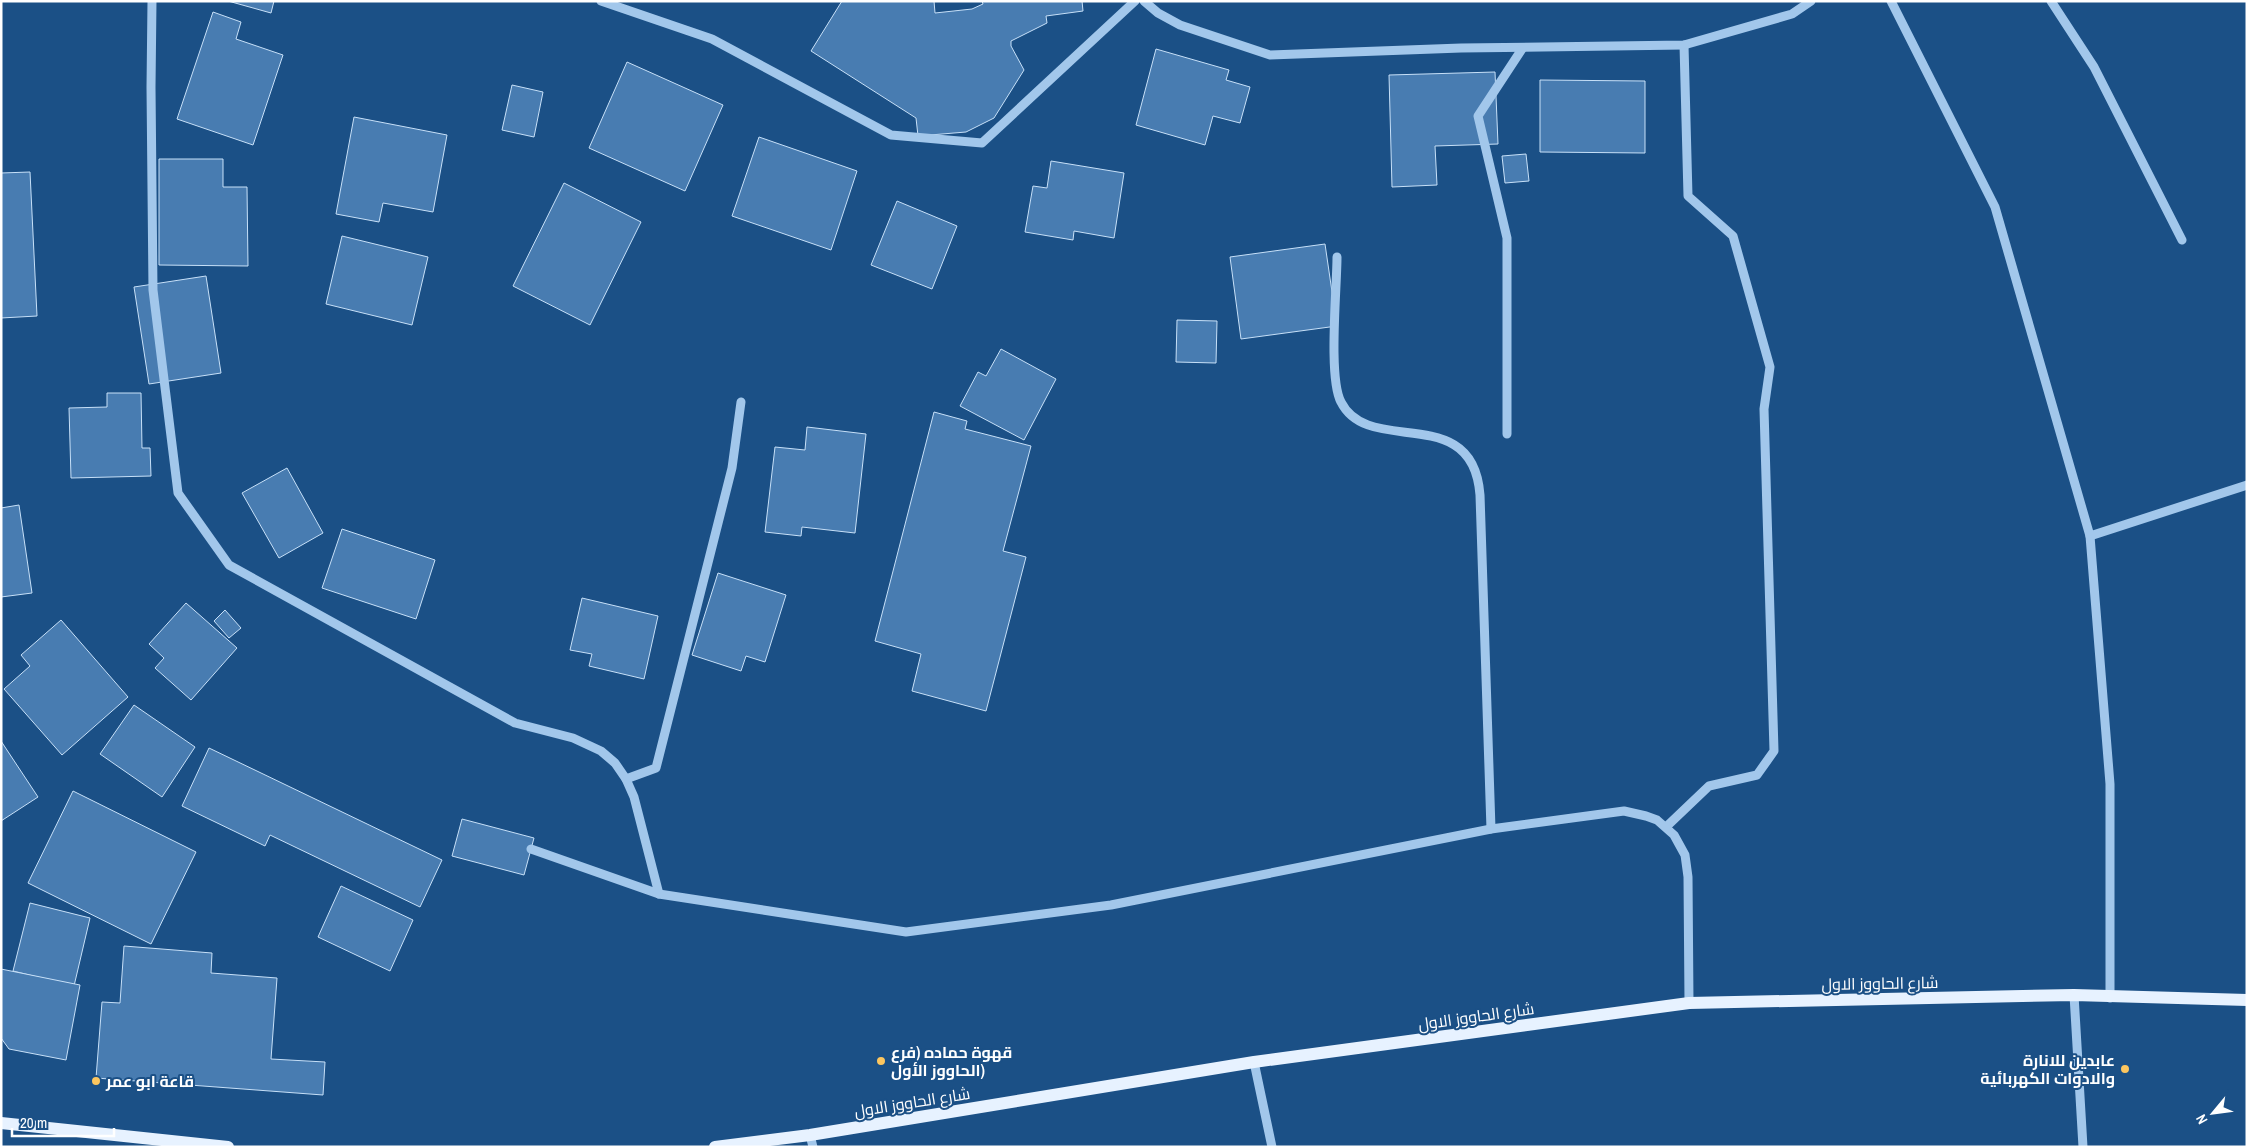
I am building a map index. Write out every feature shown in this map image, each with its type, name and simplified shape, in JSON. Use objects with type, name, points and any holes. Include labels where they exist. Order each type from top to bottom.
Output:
[{"type":"main road","name":"شارع الحاووز الاول","points":[[715,1147],[812,1141],[1254,1062],[1689,1003],[2074,995],[2110,998],[2247,1000]]},
{"type":"main road","points":[[1,1123],[122,1141],[228,1147]]},
{"type":"street","points":[[152,1],[153,290],[178,493],[229,564],[515,723],[574,738],[592,746],[615,764],[626,779],[634,797],[659,894]]},
{"type":"street","points":[[601,1],[712,39],[891,136],[982,143],[1135,1]]},
{"type":"street","points":[[1144,1],[1158,13],[1180,25],[1270,55],[1461,48],[1522,49],[1684,45],[1792,14],[1811,1]]},
{"type":"street","points":[[1891,1],[1995,207],[2090,536],[2110,784],[2110,998]]},
{"type":"street","points":[[2051,1],[2094,67],[2182,240]]},
{"type":"street","points":[[1666,827],[1709,786],[1757,775],[1774,752],[1764,409],[1770,367],[1733,236],[1688,196],[1684,45]]},
{"type":"street","points":[[1507,434],[1507,238],[1478,116],[1522,49]]},
{"type":"street","points":[[1337,257],[1334,376],[1341,402],[1353,417],[1368,426],[1427,434],[1448,442],[1465,456],[1476,476],[1480,495],[1491,829]]},
{"type":"street","points":[[626,779],[656,768],[732,468],[741,402]]},
{"type":"street","points":[[2090,536],[2247,484]]},
{"type":"street","points":[[531,849],[659,894],[906,932],[1111,905],[1491,829],[1624,811],[1646,816],[1666,827],[1680,844],[1688,866],[1689,1003]]},
{"type":"street","points":[[2074,995],[2083,1147]]},
{"type":"street","points":[[1254,1062],[1272,1147]]},
{"type":"building","points":[[228,1],[274,1],[271,13]]},
{"type":"building","points":[[842,1],[934,1],[935,13],[972,9],[983,4],[982,1],[1082,1],[1083,11],[1046,16],[1047,23],[1011,41],[1011,46],[1024,70],[994,118],[966,132],[918,136],[916,118],[811,51]]},
{"type":"building","points":[[213,12],[241,22],[236,39],[283,55],[253,145],[177,119]]},
{"type":"building","points":[[1156,49],[1229,70],[1226,80],[1250,87],[1240,123],[1213,116],[1205,145],[1136,125]]},
{"type":"building","points":[[627,62],[723,105],[685,191],[589,148]]},
{"type":"building","points":[[1495,72],[1498,144],[1435,146],[1437,185],[1392,187],[1389,75]]},
{"type":"building","points":[[1540,80],[1645,81],[1645,153],[1540,152]]},
{"type":"building","points":[[512,85],[543,92],[534,137],[502,130]]},
{"type":"building","points":[[354,117],[447,135],[433,212],[383,203],[379,222],[336,214]]},
{"type":"building","points":[[759,137],[857,171],[831,250],[732,216]]},
{"type":"building","points":[[1526,154],[1529,181],[1505,183],[1502,156]]},
{"type":"building","points":[[159,159],[223,159],[223,187],[247,187],[248,266],[159,265]]},
{"type":"building","points":[[1051,161],[1124,173],[1114,238],[1074,231],[1073,240],[1025,232],[1033,186],[1047,188]]},
{"type":"building","points":[[30,172],[37,316],[1,318],[1,173]]},
{"type":"building","points":[[564,183],[641,222],[590,325],[513,286]]},
{"type":"building","points":[[897,201],[957,226],[932,289],[871,265]]},
{"type":"building","points":[[342,236],[428,257],[412,325],[326,304]]},
{"type":"building","points":[[1325,244],[1337,326],[1241,339],[1230,257]]},
{"type":"building","points":[[206,276],[221,373],[149,384],[134,287]]},
{"type":"building","points":[[1177,320],[1217,321],[1216,363],[1176,362]]},
{"type":"building","points":[[1001,349],[1056,379],[1024,440],[960,406],[978,372],[986,376]]},
{"type":"building","points":[[107,393],[141,393],[142,448],[150,448],[151,476],[71,478],[69,408],[107,407]]},
{"type":"building","points":[[934,412],[967,421],[965,429],[1031,446],[1003,551],[1026,557],[986,711],[912,691],[921,654],[875,641]]},
{"type":"building","points":[[807,427],[866,434],[855,533],[802,527],[801,536],[765,532],[775,447],[805,450]]},
{"type":"building","points":[[287,468],[323,533],[279,558],[242,493]]},
{"type":"building","points":[[19,505],[32,593],[1,597],[1,508]]},
{"type":"building","points":[[342,529],[435,560],[416,619],[322,588]]},
{"type":"building","points":[[718,573],[786,595],[765,662],[746,656],[741,671],[692,655]]},
{"type":"building","points":[[582,598],[658,616],[644,679],[589,666],[592,654],[570,650]]},
{"type":"building","points":[[186,603],[237,648],[191,700],[155,668],[164,658],[149,644]]},
{"type":"building","points":[[225,610],[241,628],[229,638],[214,621]]},
{"type":"building","points":[[61,620],[128,697],[62,755],[4,689],[30,666],[21,655]]},
{"type":"building","points":[[134,705],[195,747],[162,797],[100,754]]},
{"type":"building","points":[[1,741],[38,797],[1,821]]},
{"type":"building","points":[[209,748],[442,860],[420,907],[270,835],[265,846],[182,806]]},
{"type":"building","points":[[73,791],[196,852],[151,944],[28,883]]},
{"type":"building","points":[[462,819],[534,838],[524,875],[452,856]]},
{"type":"building","points":[[341,886],[413,920],[390,971],[318,937]]},
{"type":"building","points":[[30,903],[90,918],[74,986],[13,971]]},
{"type":"building","points":[[124,946],[212,953],[211,973],[277,978],[271,1059],[325,1062],[323,1095],[96,1078],[102,1002],[120,1003]]},
{"type":"building","points":[[1,969],[80,985],[66,1060],[9,1049],[1,1038]]},
{"type":"place","name":"قهوة حماده (فرع الحاووز الأول)","points":[[881,1061]]},
{"type":"place","name":"عابدين للانارة والادوات الكهربائية","points":[[2125,1069]]},
{"type":"place","name":"قاعة ابو عمر","points":[[96,1081]]}]
